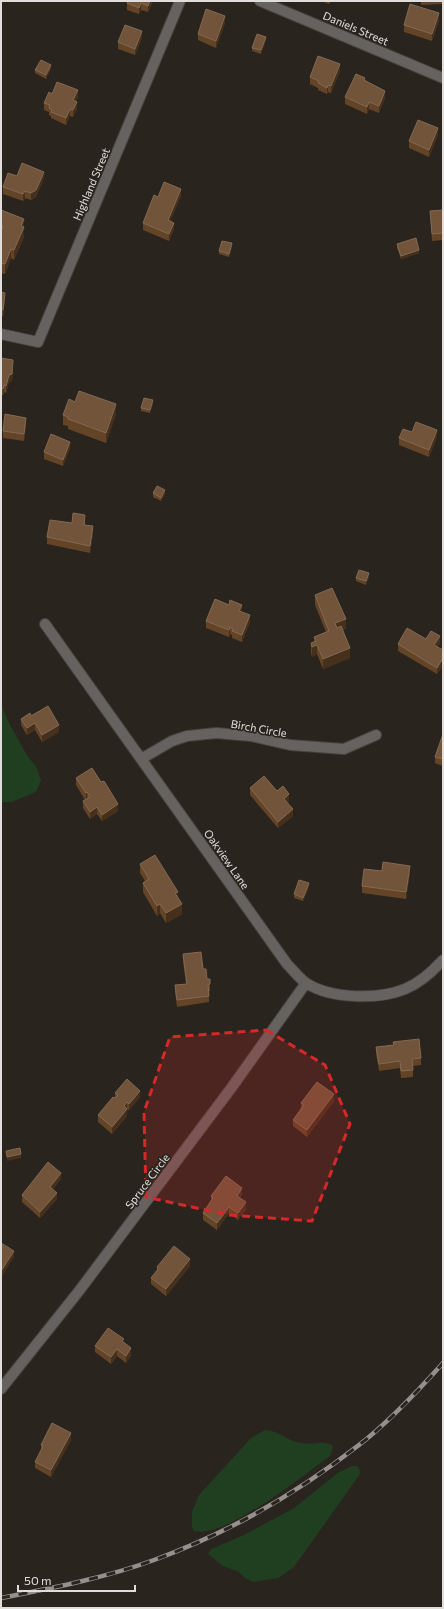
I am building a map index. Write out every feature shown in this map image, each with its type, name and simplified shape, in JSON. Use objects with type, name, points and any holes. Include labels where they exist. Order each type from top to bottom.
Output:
[{"type":"street","name":"Highland Street","points":[[1,334],[38,342],[180,1]]},
{"type":"street","name":"Daniels Street","points":[[260,1],[443,78]]},
{"type":"street","name":"Oakview Lane","points":[[45,624],[287,964],[306,983],[330,992],[354,996],[380,996],[404,990],[423,979],[443,960]]},
{"type":"street","name":"Birch Circle","points":[[141,759],[172,741],[187,736],[216,733],[251,736],[290,745],[344,749],[376,735]]},
{"type":"street","name":"Spruce Circle","points":[[1,1389],[93,1273],[267,1040],[306,983]]},
{"type":"highlighted area","points":[[266,1030],[325,1065],[350,1124],[312,1221],[229,1215],[146,1197],[144,1112],[170,1037]]},
{"type":"green space","points":[[1,704],[10,725],[28,757],[36,766],[41,781],[36,792],[12,802],[1,802]]},
{"type":"green space","points":[[265,1430],[270,1430],[296,1442],[324,1443],[332,1445],[333,1448],[330,1456],[264,1504],[244,1516],[208,1531],[194,1531],[192,1527],[192,1512],[199,1495],[251,1438]]},
{"type":"green space","points":[[352,1466],[357,1466],[359,1468],[360,1474],[294,1567],[278,1578],[253,1582],[245,1578],[239,1572],[223,1566],[208,1554],[211,1549],[244,1535],[294,1508],[339,1472]]},
{"type":"building","points":[[128,1],[150,1],[148,6],[141,3],[139,8],[127,3]]},
{"type":"building","points":[[410,4],[439,13],[432,34],[404,25]]},
{"type":"building","points":[[206,9],[225,16],[216,41],[198,34]]},
{"type":"building","points":[[125,25],[142,31],[135,49],[118,42]]},
{"type":"building","points":[[257,34],[266,37],[261,50],[252,48]]},
{"type":"building","points":[[318,56],[340,64],[331,86],[328,85],[327,88],[318,83],[319,81],[310,77]]},
{"type":"building","points":[[41,60],[51,65],[46,75],[35,70]]},
{"type":"building","points":[[356,74],[385,91],[379,106],[369,102],[367,107],[345,97]]},
{"type":"building","points":[[57,82],[78,90],[73,100],[77,102],[73,110],[70,109],[66,118],[51,112],[52,110],[49,108],[50,105],[44,103],[49,92],[52,94]]},
{"type":"building","points":[[418,120],[438,128],[429,150],[409,141]]},
{"type":"building","points":[[22,163],[44,172],[36,190],[31,193],[25,191],[23,194],[3,187],[8,173],[17,176]]},
{"type":"building","points":[[164,182],[181,189],[168,220],[174,223],[169,234],[143,223],[154,195],[158,197]]},
{"type":"building","points":[[1,210],[24,219],[21,226],[24,227],[14,250],[11,249],[5,264],[1,263],[1,232],[3,226],[1,225]]},
{"type":"building","points":[[443,210],[443,233],[432,234],[430,211]]},
{"type":"building","points":[[416,238],[419,250],[401,256],[397,244]]},
{"type":"building","points":[[222,241],[232,243],[229,254],[219,251]]},
{"type":"building","points":[[1,292],[5,293],[3,310],[1,309]]},
{"type":"building","points":[[1,358],[13,360],[12,374],[9,375],[6,386],[4,385],[3,389],[1,388]]},
{"type":"building","points":[[79,391],[116,404],[106,433],[68,419],[68,417],[63,415],[69,399],[75,402]]},
{"type":"building","points":[[144,398],[153,400],[150,410],[141,408]]},
{"type":"building","points":[[5,414],[26,418],[24,434],[3,431]]},
{"type":"building","points":[[416,422],[437,430],[429,450],[399,438],[403,429],[412,432]]},
{"type":"building","points":[[51,434],[70,442],[63,460],[44,452]]},
{"type":"building","points":[[157,486],[165,490],[161,498],[153,493]]},
{"type":"building","points":[[73,513],[85,515],[84,525],[93,526],[90,546],[47,537],[50,520],[72,523]]},
{"type":"building","points":[[359,570],[369,573],[366,581],[356,578]]},
{"type":"building","points":[[332,588],[346,619],[335,623],[337,628],[341,626],[350,648],[323,659],[317,645],[312,647],[311,643],[316,641],[314,637],[329,631],[315,595]]},
{"type":"building","points":[[215,599],[229,605],[230,600],[242,605],[239,611],[250,615],[242,635],[232,631],[233,629],[230,627],[229,630],[206,621]]},
{"type":"building","points":[[407,628],[426,639],[431,631],[440,636],[434,645],[443,650],[443,658],[437,668],[398,644]]},
{"type":"building","points":[[48,706],[59,725],[42,735],[35,723],[27,728],[21,719],[30,713],[31,716]]},
{"type":"building","points":[[443,734],[443,759],[435,757]]},
{"type":"building","points":[[92,768],[101,782],[104,781],[118,804],[102,815],[97,807],[90,812],[83,801],[90,797],[76,778]]},
{"type":"building","points":[[264,776],[277,791],[283,786],[289,794],[284,799],[293,809],[278,822],[250,788]]},
{"type":"building","points":[[155,855],[178,892],[175,893],[182,904],[166,913],[160,904],[157,906],[143,883],[149,879],[140,864]]},
{"type":"building","points":[[383,862],[410,866],[406,892],[362,886],[364,869],[382,871]]},
{"type":"building","points":[[299,880],[309,883],[303,898],[294,894]]},
{"type":"building","points":[[201,952],[203,969],[206,969],[207,979],[210,979],[210,984],[208,985],[209,996],[177,1000],[175,985],[187,984],[183,954]]},
{"type":"building","points":[[419,1039],[421,1058],[412,1059],[413,1070],[401,1071],[400,1061],[379,1064],[376,1047],[394,1045],[393,1042]]},
{"type":"building","points":[[127,1079],[140,1091],[129,1104],[127,1102],[124,1106],[127,1109],[112,1127],[98,1115],[113,1097],[115,1098],[118,1095],[115,1093]]},
{"type":"building","points":[[317,1082],[334,1094],[307,1130],[293,1120],[304,1105],[301,1103]]},
{"type":"building","points":[[20,1148],[21,1154],[7,1157],[6,1151]]},
{"type":"building","points":[[48,1162],[61,1173],[50,1187],[57,1193],[40,1212],[22,1195]]},
{"type":"building","points":[[226,1176],[242,1188],[237,1196],[246,1202],[238,1213],[229,1207],[217,1223],[203,1213],[213,1198],[211,1196]]},
{"type":"building","points":[[1,1243],[14,1251],[1,1271]]},
{"type":"building","points":[[174,1246],[190,1259],[166,1289],[151,1278],[158,1269],[157,1267]]},
{"type":"building","points":[[108,1328],[124,1339],[122,1341],[131,1348],[126,1356],[117,1349],[111,1357],[95,1346]]},
{"type":"building","points":[[52,1423],[71,1433],[51,1470],[35,1462],[43,1446],[41,1445]]},
{"type":"railway","points":[[1,1598],[78,1582],[117,1572],[154,1560],[208,1538],[235,1525],[261,1511],[311,1480],[359,1445],[392,1417],[443,1363]]}]
